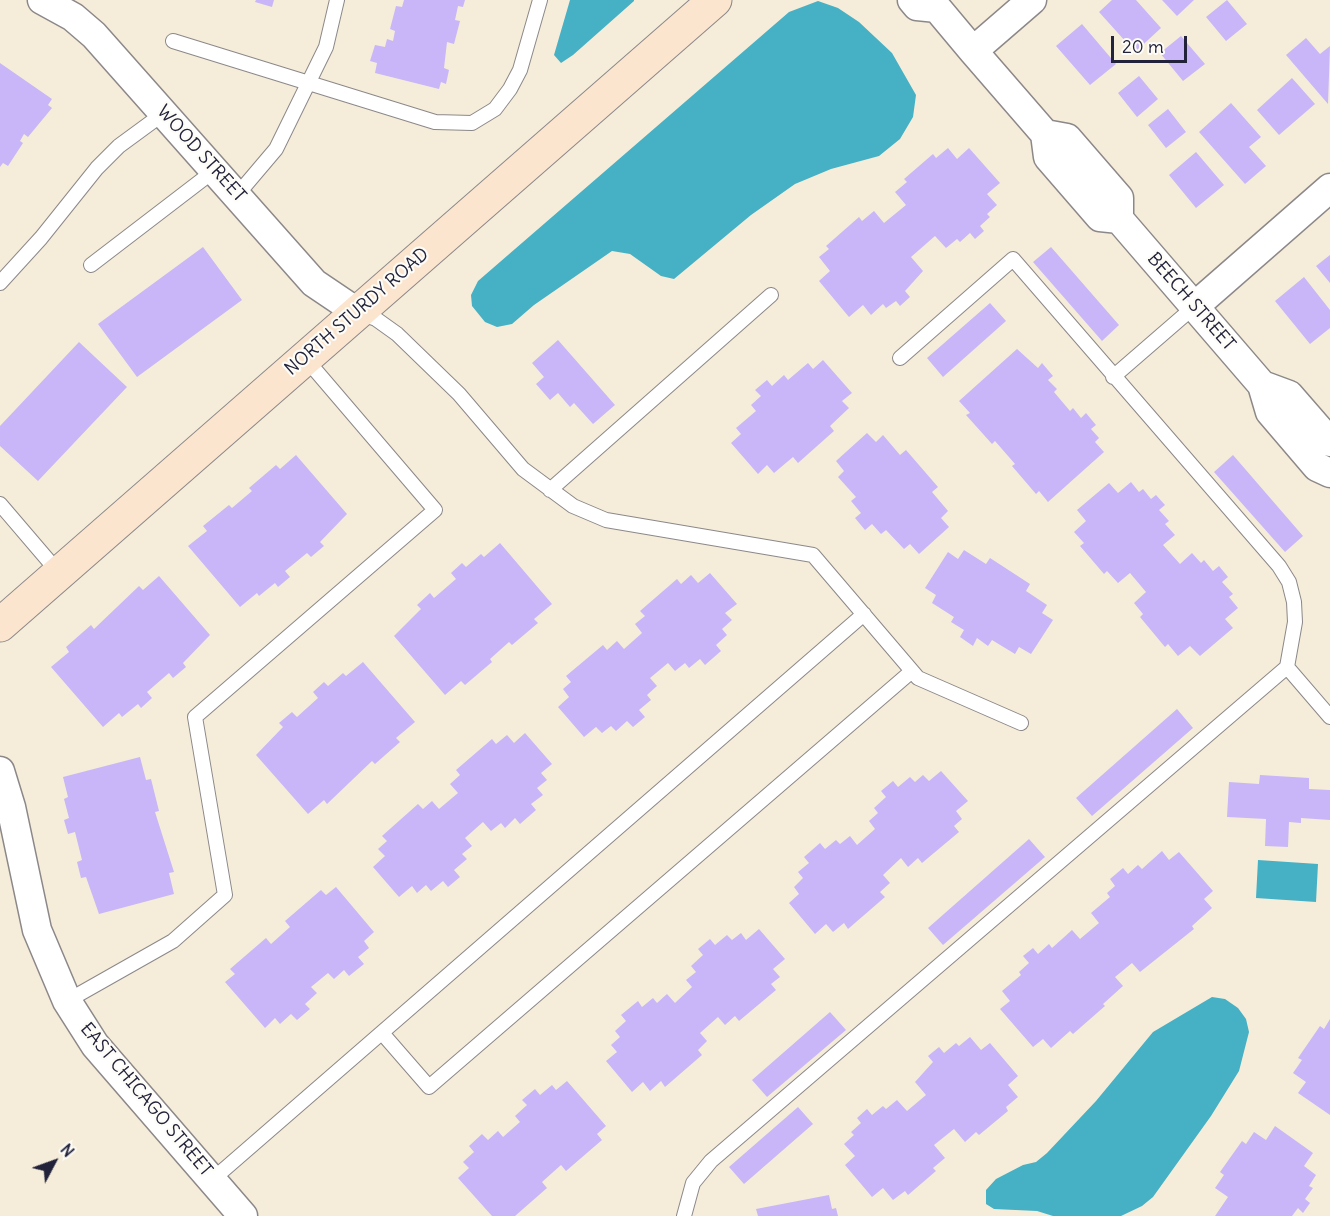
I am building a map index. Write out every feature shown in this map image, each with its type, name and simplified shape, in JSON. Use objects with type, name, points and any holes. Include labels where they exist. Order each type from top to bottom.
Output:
[{"type":"street","name":"WOOD STREET","points":[[42,0],[73,17],[94,35],[314,283],[357,312]]},
{"type":"street","name":"NORTH STURDY ROAD","points":[[0,625],[715,0]]},
{"type":"street","points":[[974,51],[1032,0]]},
{"type":"street","name":"BEECH STREET","points":[[929,3],[974,51],[1045,134],[1048,157],[1100,217],[1119,219],[1262,385],[1270,412],[1317,467],[1330,473]]},
{"type":"street","points":[[1195,306],[1330,188]]},
{"type":"street","name":"BEECH STREET","points":[[1262,385],[1288,395],[1330,442]]},
{"type":"street","name":"EAST CHICAGO STREET","points":[[0,771],[11,807],[37,930],[67,1001],[95,1046],[243,1216]]},
{"type":"lane","points":[[237,195],[276,149],[326,47],[337,0]]},
{"type":"lane","points":[[173,41],[435,122],[472,123],[495,109],[510,89],[520,70],[540,0]]},
{"type":"lane","points":[[2,276],[41,238],[97,168],[118,146],[164,112]]},
{"type":"lane","points":[[91,265],[215,170]]},
{"type":"lane","points":[[684,1216],[693,1183],[711,1161],[1287,667],[1295,622],[1294,602],[1289,582],[1279,566],[1012,259],[900,358]]},
{"type":"lane","points":[[550,490],[771,295]]},
{"type":"lane","points":[[1113,376],[1195,306]]},
{"type":"lane","points":[[357,312],[376,320],[397,334],[459,394],[523,469],[573,506],[606,520],[813,555],[918,678],[1021,723]]},
{"type":"lane","points":[[67,1001],[173,941],[225,895],[195,717],[435,510],[305,358]]},
{"type":"lane","points":[[0,504],[59,573]]},
{"type":"lane","points":[[212,1180],[864,614]]},
{"type":"lane","points":[[1287,667],[1330,717]]},
{"type":"lane","points":[[382,1033],[429,1087],[912,671]]},
{"type":"water","points":[[570,0],[634,1],[561,63],[554,55]]},
{"type":"water","points":[[818,1],[838,8],[859,22],[892,53],[916,95],[913,117],[900,139],[879,156],[831,169],[795,184],[751,215],[674,279],[661,276],[630,254],[612,251],[534,305],[512,324],[497,327],[485,322],[472,306],[471,295],[478,281],[789,12]]},
{"type":"water","points":[[1258,860],[1318,864],[1316,902],[1256,898]]},
{"type":"water","points":[[1212,997],[1225,999],[1238,1008],[1246,1019],[1249,1032],[1239,1071],[1211,1116],[1153,1197],[1142,1206],[1121,1216],[1053,1216],[1037,1211],[994,1209],[986,1204],[986,1190],[996,1179],[1023,1165],[1036,1162],[1047,1153],[1096,1101],[1153,1032]]},
{"type":"building","points":[[256,0],[274,0],[272,7],[255,2]]},
{"type":"building","points":[[404,0],[465,0],[463,7],[458,6],[455,20],[460,21],[454,44],[447,42],[444,68],[449,70],[446,84],[441,82],[439,89],[375,73],[377,63],[370,61],[375,45],[385,47],[387,39],[393,41],[395,31],[390,29],[396,6],[402,7]]},
{"type":"building","points":[[1112,0],[1136,0],[1161,28],[1135,52],[1099,12]]},
{"type":"building","points":[[1162,0],[1194,0],[1177,16]]},
{"type":"building","points":[[1227,0],[1247,24],[1226,41],[1206,17]]},
{"type":"building","points":[[1082,24],[1116,64],[1090,85],[1056,46]]},
{"type":"building","points":[[1181,36],[1205,64],[1183,81],[1160,53]]},
{"type":"building","points":[[1306,38],[1320,54],[1330,46],[1328,104],[1286,55]]},
{"type":"building","points":[[0,63],[52,99],[48,105],[52,108],[28,137],[24,134],[20,141],[23,143],[8,166],[3,163],[0,167]]},
{"type":"building","points":[[1139,76],[1158,99],[1137,117],[1118,93]]},
{"type":"building","points":[[1292,78],[1315,104],[1279,135],[1257,110]]},
{"type":"building","points":[[1231,103],[1261,137],[1249,147],[1266,166],[1245,184],[1199,132]]},
{"type":"building","points":[[1168,109],[1186,132],[1166,148],[1148,125]]},
{"type":"building","points":[[948,148],[957,159],[969,148],[1000,183],[987,194],[997,205],[987,214],[990,217],[980,226],[984,231],[975,239],[970,233],[960,242],[957,239],[946,248],[935,236],[911,257],[923,271],[905,291],[910,297],[900,306],[896,301],[886,308],[883,304],[871,315],[863,305],[849,317],[819,281],[830,271],[819,257],[829,249],[826,246],[859,217],[862,221],[874,211],[884,223],[906,205],[895,192],[907,182],[904,179],[933,154],[936,158]]},
{"type":"building","points":[[1196,152],[1224,185],[1196,208],[1169,175]]},
{"type":"building","points":[[203,247],[242,300],[137,377],[98,324]]},
{"type":"building","points":[[1051,247],[1119,325],[1102,341],[1033,262]]},
{"type":"building","points":[[1330,255],[1330,283],[1316,266]]},
{"type":"building","points":[[1304,277],[1330,310],[1330,328],[1310,344],[1275,301]]},
{"type":"building","points":[[990,303],[1006,321],[943,377],[927,358]]},
{"type":"building","points":[[558,340],[615,405],[593,424],[574,403],[570,407],[558,393],[550,400],[536,384],[544,377],[532,363]]},
{"type":"building","points":[[79,342],[127,387],[38,481],[0,446],[0,426]]},
{"type":"building","points":[[1017,349],[1038,368],[1042,363],[1053,376],[1048,380],[1057,389],[1054,392],[1070,411],[1073,408],[1081,418],[1086,413],[1096,425],[1091,429],[1099,438],[1095,442],[1104,452],[1048,502],[1039,491],[1036,494],[1012,466],[1015,464],[995,441],[992,444],[966,415],[970,413],[959,401]]},
{"type":"building","points":[[823,360],[852,393],[842,401],[849,408],[830,426],[834,431],[798,463],[793,457],[774,473],[767,465],[758,474],[731,443],[741,434],[736,428],[756,411],[751,405],[761,396],[755,390],[767,380],[772,386],[784,375],[788,380],[808,363],[813,369]]},
{"type":"building","points":[[867,433],[876,442],[883,435],[900,455],[906,450],[938,487],[932,492],[948,511],[941,518],[949,527],[919,554],[910,544],[904,549],[886,530],[881,534],[872,524],[865,530],[855,518],[861,513],[851,501],[856,497],[838,477],[844,471],[836,461]]},
{"type":"building","points":[[296,455],[347,514],[320,542],[324,546],[311,557],[307,553],[285,571],[290,577],[278,587],[275,583],[259,596],[257,593],[240,607],[188,546],[207,531],[203,526],[229,505],[232,508],[252,491],[249,488],[276,465],[280,469]]},
{"type":"building","points":[[1233,455],[1303,536],[1285,552],[1214,472]]},
{"type":"building","points":[[1131,482],[1139,492],[1143,489],[1151,499],[1156,495],[1165,505],[1159,510],[1169,521],[1165,524],[1175,535],[1163,545],[1180,564],[1192,553],[1201,563],[1204,560],[1213,571],[1219,566],[1228,577],[1222,582],[1233,594],[1229,597],[1238,608],[1225,619],[1233,628],[1200,656],[1190,646],[1178,656],[1168,644],[1165,647],[1140,617],[1143,614],[1134,603],[1146,592],[1130,573],[1118,583],[1107,571],[1104,574],[1080,546],[1084,543],[1074,532],[1086,521],[1077,510],[1109,483],[1118,493]]},
{"type":"building","points":[[500,543],[552,604],[534,619],[538,623],[512,645],[509,642],[490,659],[492,662],[465,685],[461,681],[445,695],[394,636],[421,609],[417,605],[430,593],[434,598],[456,579],[451,573],[462,563],[466,567],[481,554],[484,557]]},
{"type":"building","points":[[964,550],[986,564],[990,558],[1030,584],[1026,591],[1047,605],[1042,613],[1053,620],[1031,654],[1019,647],[1015,654],[992,640],[988,646],[977,638],[973,646],[960,637],[964,630],[951,622],[954,617],[932,603],[936,595],[925,588],[948,552],[958,559]]},
{"type":"building","points":[[710,573],[737,604],[725,613],[732,620],[722,629],[727,635],[716,645],[721,651],[705,665],[700,659],[689,668],[685,663],[675,671],[668,663],[650,678],[657,686],[647,695],[651,700],[639,710],[645,717],[633,727],[627,721],[616,731],[611,726],[602,733],[596,727],[584,737],[558,707],[569,697],[563,689],[571,682],[566,676],[603,645],[607,650],[617,641],[624,649],[642,633],[635,624],[645,616],[640,611],[677,579],[681,584],[691,575],[698,583]]},
{"type":"building","points":[[159,576],[210,635],[183,663],[186,667],[173,678],[169,673],[147,692],[152,698],[141,708],[138,704],[122,717],[119,713],[103,727],[51,667],[69,652],[66,647],[91,625],[94,629],[139,586],[143,590]]},
{"type":"building","points":[[363,662],[415,722],[396,738],[400,742],[375,764],[372,761],[327,804],[324,800],[308,814],[256,755],[283,727],[279,723],[292,712],[297,717],[318,698],[313,692],[324,682],[328,686],[343,673],[346,676]]},
{"type":"building","points":[[1177,709],[1193,728],[1092,816],[1076,798]]},
{"type":"building","points":[[525,733],[552,764],[541,773],[547,780],[537,788],[543,795],[531,804],[536,810],[520,824],[515,818],[505,828],[501,823],[491,831],[483,822],[465,838],[472,846],[462,854],[467,859],[454,870],[460,877],[448,887],[443,881],[431,891],[426,885],[417,893],[412,886],[399,897],[373,867],[385,856],[378,849],[387,841],[382,836],[418,804],[423,809],[432,801],[439,809],[458,793],[450,784],[460,775],[456,770],[492,739],[496,744],[507,735],[514,743]]},
{"type":"building","points":[[140,757],[146,780],[151,779],[159,811],[155,812],[174,872],[169,873],[174,894],[99,914],[86,877],[81,878],[77,862],[82,860],[75,832],[68,834],[64,820],[69,818],[64,799],[68,797],[63,777]]},
{"type":"building","points":[[941,771],[968,801],[956,811],[962,819],[954,826],[959,832],[922,863],[918,858],[908,867],[901,858],[883,875],[890,883],[880,892],[885,897],[848,929],[844,923],[833,932],[826,924],[815,934],[789,903],[799,894],[794,887],[803,878],[798,872],[809,863],[804,857],[820,843],[825,849],[836,840],[840,844],[850,836],[857,845],[875,829],[869,821],[878,813],[874,808],[886,797],[881,791],[893,781],[898,787],[910,777],[915,782],[923,775],[929,781]]},
{"type":"building","points":[[1260,775],[1309,778],[1309,789],[1330,790],[1330,820],[1301,818],[1301,823],[1289,822],[1288,847],[1265,846],[1266,819],[1227,817],[1229,782],[1259,784]]},
{"type":"building","points":[[1029,839],[1045,857],[943,945],[928,928]]},
{"type":"building","points":[[1162,851],[1169,860],[1179,852],[1213,891],[1204,899],[1212,908],[1192,926],[1194,929],[1140,972],[1132,963],[1115,977],[1123,986],[1103,1004],[1105,1006],[1073,1034],[1070,1031],[1051,1048],[1043,1039],[1033,1047],[1000,1009],[1010,1001],[1002,991],[1021,975],[1019,972],[1029,963],[1023,956],[1033,948],[1038,954],[1049,944],[1052,948],[1072,930],[1080,939],[1099,923],[1091,913],[1110,897],[1107,893],[1115,886],[1110,879],[1123,868],[1128,874],[1138,865],[1142,869]]},
{"type":"building","points":[[336,887],[374,932],[364,941],[369,948],[358,957],[364,964],[349,976],[344,970],[334,979],[328,973],[311,987],[317,993],[305,1004],[310,1009],[297,1020],[291,1014],[280,1024],[275,1018],[265,1028],[225,982],[235,974],[230,969],[266,938],[271,944],[290,927],[285,921],[321,890],[326,895]]},
{"type":"building","points":[[759,929],[785,959],[773,969],[780,977],[771,984],[776,990],[739,1021],[735,1016],[725,1025],[718,1017],[700,1033],[707,1041],[698,1050],[702,1055],[665,1087],[661,1081],[650,1091],[643,1082],[632,1092],[606,1061],[617,1052],[611,1045],[620,1037],[615,1031],[626,1021],[621,1015],[638,1001],[642,1007],[653,998],[657,1003],[667,994],[675,1003],[692,987],[686,980],[696,972],[691,966],[703,955],[698,949],[710,939],[715,945],[727,935],[732,940],[741,933],[746,940]]},
{"type":"building","points":[[830,1012],[846,1030],[767,1097],[752,1080]]},
{"type":"building","points":[[1330,1019],[1330,1115],[1298,1093],[1306,1082],[1293,1073],[1302,1060],[1298,1058],[1320,1026],[1324,1029]]},
{"type":"building","points":[[970,1037],[981,1050],[990,1043],[1018,1076],[1008,1085],[1018,1097],[1006,1107],[1008,1111],[979,1135],[976,1132],[965,1142],[954,1129],[934,1145],[945,1158],[933,1168],[936,1171],[908,1195],[905,1191],[893,1200],[883,1188],[872,1197],[845,1165],[855,1156],[844,1144],[854,1135],[851,1132],[861,1123],[857,1118],[867,1109],[872,1115],[883,1106],[886,1109],[897,1100],[907,1111],[926,1095],[915,1082],[933,1062],[928,1056],[939,1047],[944,1053],[956,1043],[959,1046]]},
{"type":"building","points":[[567,1081],[606,1126],[597,1134],[602,1140],[566,1171],[561,1165],[542,1182],[547,1188],[515,1216],[492,1216],[458,1178],[469,1168],[463,1162],[474,1152],[469,1146],[482,1134],[488,1140],[498,1131],[503,1137],[520,1122],[515,1116],[527,1105],[522,1100],[535,1089],[540,1095],[552,1085],[556,1090]]},
{"type":"building","points":[[798,1107],[813,1124],[744,1184],[729,1167]]},
{"type":"building","points":[[1275,1126],[1313,1153],[1304,1166],[1316,1175],[1309,1186],[1313,1188],[1305,1199],[1310,1203],[1303,1213],[1298,1208],[1292,1216],[1215,1216],[1228,1197],[1215,1188],[1224,1175],[1220,1172],[1242,1141],[1246,1144],[1254,1132],[1266,1140]]},
{"type":"building","points":[[829,1195],[832,1209],[836,1208],[838,1216],[758,1216],[756,1209]]}]
